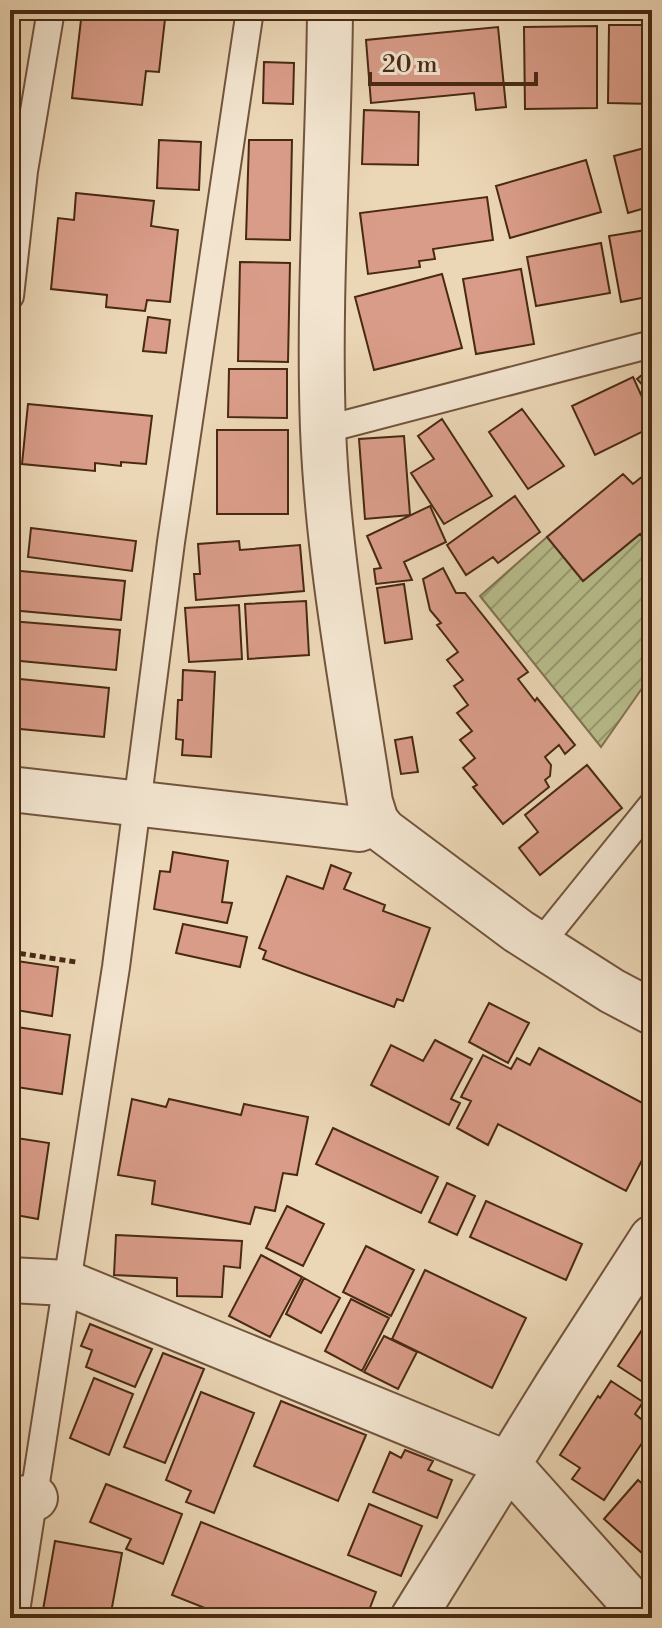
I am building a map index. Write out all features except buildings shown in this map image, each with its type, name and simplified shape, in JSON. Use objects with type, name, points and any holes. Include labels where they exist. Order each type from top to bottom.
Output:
[{"type":"street","points":[[330,10],[323,430],[335,583],[370,802],[376,821],[384,831],[539,945],[652,1012]]},
{"type":"street","points":[[10,789],[359,829],[376,821]]},
{"type":"street","points":[[413,1618],[652,1238]]},
{"type":"street","points":[[10,1280],[67,1283],[508,1464],[646,1618]]},
{"type":"lane","points":[[10,296],[14,225],[51,10]]},
{"type":"lane","points":[[15,1618],[22,1498],[67,1283],[116,967],[171,542],[250,10]]},
{"type":"lane","points":[[323,430],[652,344]]},
{"type":"lane","points":[[539,945],[652,805]]},
{"type":"path","points":[[10,952],[116,967]]},
{"type":"green space","points":[[640,534],[649,544],[652,542],[652,674],[601,747],[480,596],[547,537],[583,581]]}]
